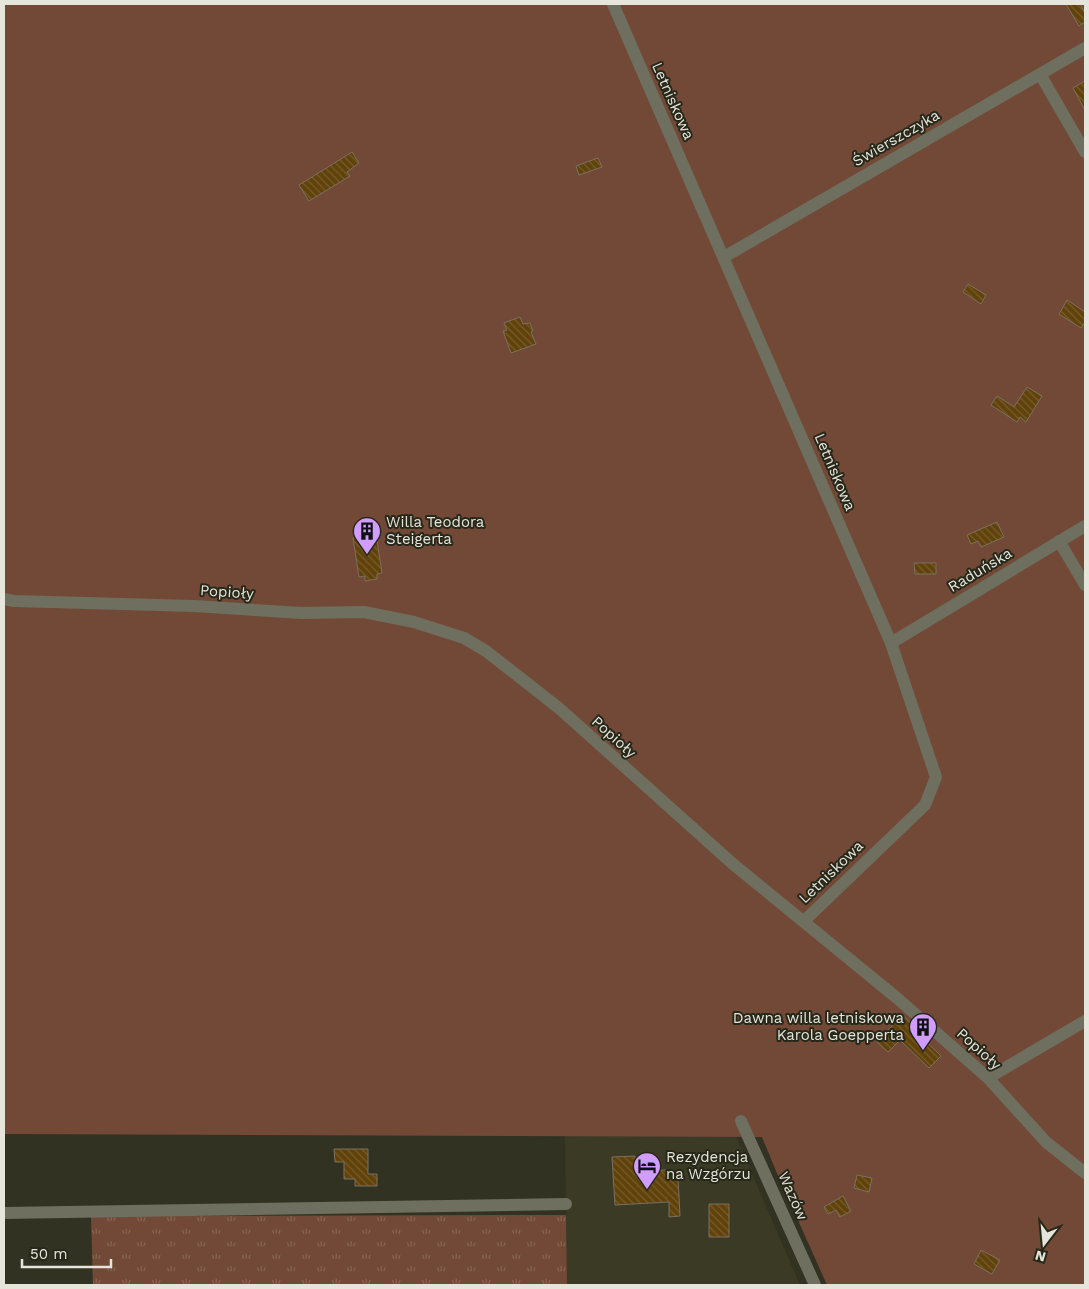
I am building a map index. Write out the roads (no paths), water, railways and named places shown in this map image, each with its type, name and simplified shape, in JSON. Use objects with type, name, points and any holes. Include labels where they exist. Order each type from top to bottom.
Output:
[{"type":"street","name":"Letniskowa","points":[[613,4],[891,643],[936,777],[925,805],[804,921]]},
{"type":"street","name":"Świerszczyka","points":[[724,257],[1085,48]]},
{"type":"street","points":[[1040,74],[1085,152]]},
{"type":"street","name":"Raduńska","points":[[891,643],[1085,526]]},
{"type":"street","points":[[1060,541],[1085,585]]},
{"type":"street","name":"Popioły","points":[[4,599],[14,601],[194,606],[302,613],[364,612],[414,622],[464,638],[486,650],[560,709],[733,864],[898,998],[988,1078],[1046,1142],[1085,1173]]},
{"type":"street","points":[[988,1078],[1085,1021]]},
{"type":"street","name":"Wazów","points":[[741,1121],[815,1285]]},
{"type":"street","points":[[4,1213],[566,1204]]},
{"type":"place","name":"Willa Teodora Steigerta","points":[[367,555]]},
{"type":"place","name":"Dawna willa letniskowa Karola Goepperta","points":[[923,1051]]},
{"type":"place","name":"Rezydencja na Wzgórzu","points":[[647,1190]]}]
